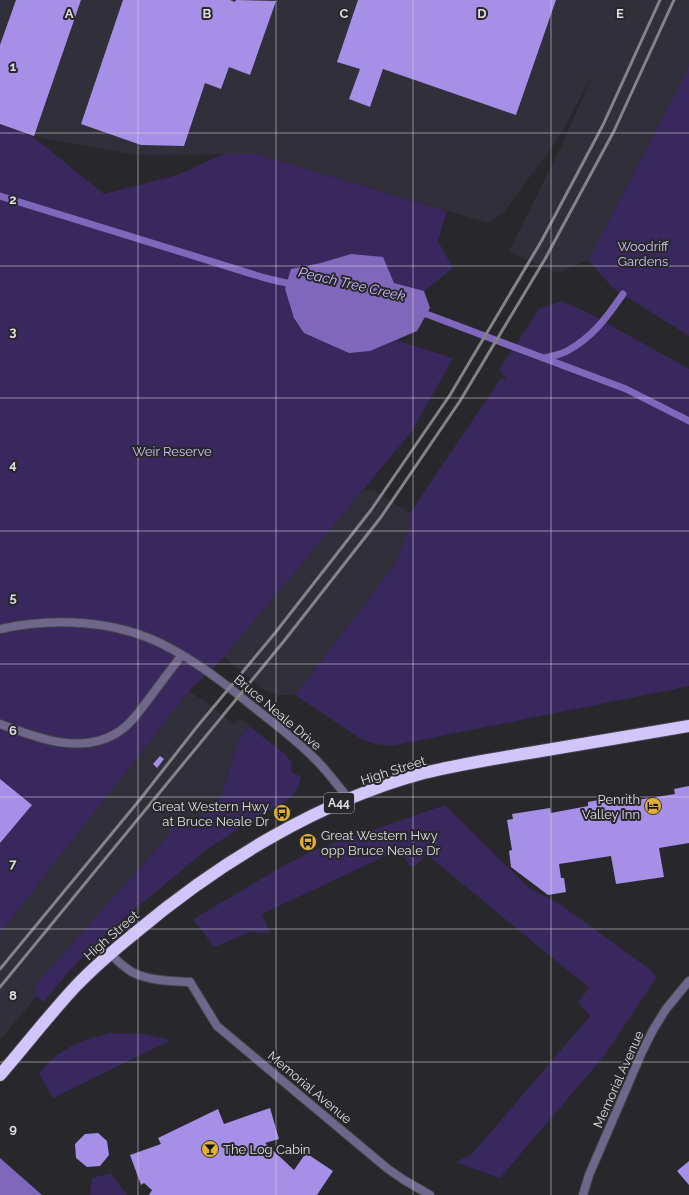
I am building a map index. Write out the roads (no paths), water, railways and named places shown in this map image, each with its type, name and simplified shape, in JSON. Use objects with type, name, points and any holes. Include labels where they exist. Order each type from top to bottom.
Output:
[{"type":"highway","name":"High Street","points":[[0,1075],[75,987],[110,953],[164,908],[212,873],[268,839],[349,799],[423,774],[478,761],[689,726]]},
{"type":"street","name":"Bruce Neale Drive","points":[[0,629],[40,622],[67,622],[96,625],[140,635],[164,645],[221,680],[309,753],[349,799]]},
{"type":"street","points":[[2,727],[57,742],[72,744],[100,741],[116,734],[129,722],[141,709],[182,655]]},
{"type":"street","name":"Memorial Avenue","points":[[110,953],[131,972],[139,975],[160,980],[190,982],[217,1026],[388,1169],[430,1195]]},
{"type":"street","name":"Memorial Avenue","points":[[583,1195],[591,1171],[642,1052],[666,1009],[689,981]]},
{"type":"water","points":[[351,254],[383,257],[394,283],[424,291],[430,308],[417,331],[370,351],[349,353],[304,333],[294,318],[285,289],[291,269],[321,263]]},
{"type":"water","points":[[0,1158],[42,1195],[0,1195]]},
{"type":"waterway","name":"Peach Tree Creek","points":[[0,196],[265,278],[295,285]]},
{"type":"waterway","points":[[544,358],[564,352],[592,333],[623,294]]},
{"type":"waterway","name":"Peach Tree Creek","points":[[419,312],[626,389],[689,421]]},
{"type":"railway","points":[[0,969],[275,633],[371,510],[450,395],[542,240],[603,125],[660,0]]},
{"type":"railway","points":[[0,987],[284,641],[381,517],[460,401],[545,259],[614,131],[674,0]]},
{"type":"place","name":"Penrith Valley Inn","points":[[653,806]]},
{"type":"place","name":"Great Western Hwy at Bruce Neale Dr","points":[[282,813]]},
{"type":"place","name":"Great Western Hwy opp Bruce Neale Dr","points":[[308,842]]},
{"type":"place","name":"The Log Cabin","points":[[210,1149]]},
{"type":"park label","name":"Woodriff Gardens","points":[[643,254]]},
{"type":"park label","name":"Weir Reserve","points":[[172,451]]}]
